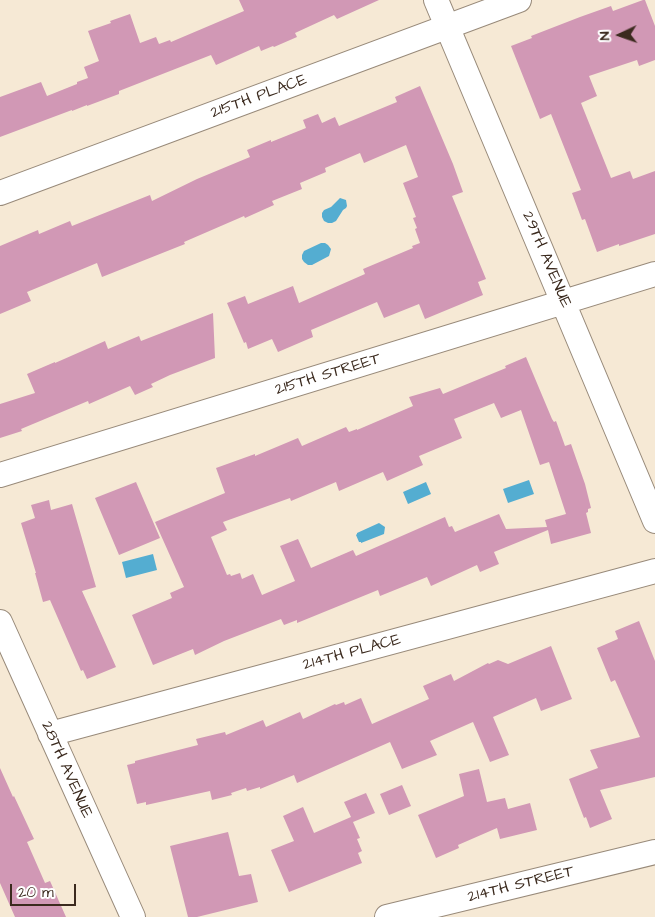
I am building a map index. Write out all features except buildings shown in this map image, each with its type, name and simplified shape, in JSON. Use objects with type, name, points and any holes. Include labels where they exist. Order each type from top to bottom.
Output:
[{"type":"street","name":"29TH AVENUE","points":[[436,0],[655,521]]},
{"type":"street","name":"215TH PLACE","points":[[0,193],[518,0]]},
{"type":"street","name":"215TH STREET","points":[[0,475],[655,274]]},
{"type":"street","name":"214TH PLACE","points":[[50,734],[655,571]]},
{"type":"street","name":"28TH AVENUE","points":[[0,622],[133,917]]},
{"type":"street","name":"214TH STREET","points":[[387,917],[655,852]]},
{"type":"water","points":[[340,198],[346,200],[346,208],[336,221],[328,223],[324,221],[322,213],[324,210],[331,207]]},
{"type":"water","points":[[325,243],[331,249],[329,256],[312,265],[308,265],[302,259],[304,251]]},
{"type":"water","points":[[529,480],[534,494],[508,503],[503,489]]},
{"type":"water","points":[[426,482],[431,494],[408,504],[403,492]]},
{"type":"water","points":[[379,523],[385,527],[384,534],[361,543],[359,542],[357,533]]},
{"type":"water","points":[[153,554],[157,570],[126,578],[122,562]]}]
